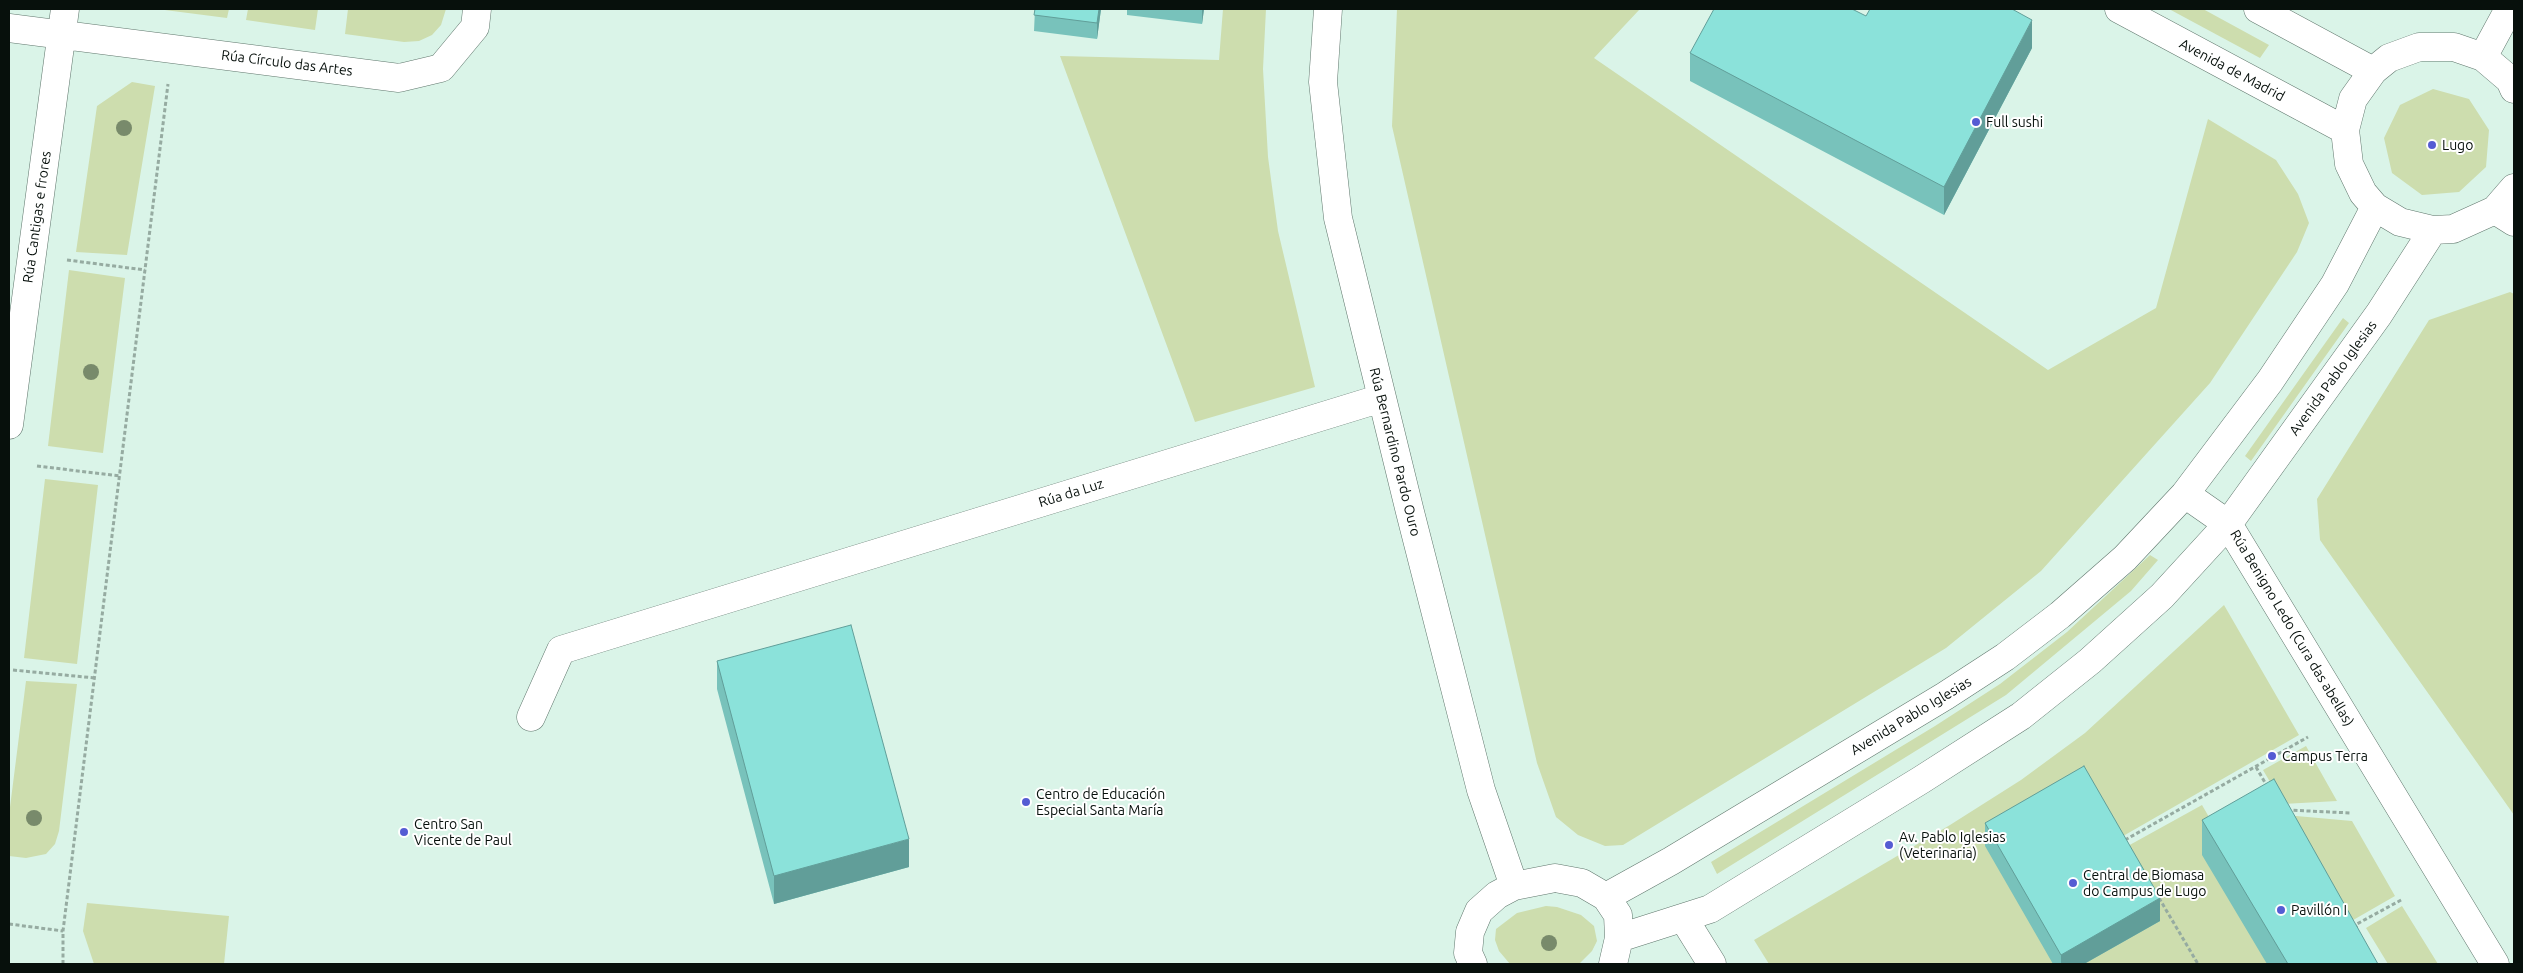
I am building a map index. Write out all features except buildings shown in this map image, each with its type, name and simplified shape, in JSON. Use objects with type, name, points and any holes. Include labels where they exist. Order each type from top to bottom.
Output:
[{"type":"street","name":"Rúa Círculo das Artes","points":[[9,28],[63,22],[173,48],[399,78],[441,68],[475,27],[477,9]]},
{"type":"street","name":"Rúa Bernardino Pardo Ouro","points":[[1328,9],[1323,82],[1338,218],[1481,790],[1514,886]]},
{"type":"street","name":"Avenida de Madrid","points":[[2120,9],[2345,130]]},
{"type":"street","points":[[2258,9],[2373,71]]},
{"type":"street","points":[[2483,57],[2509,9]]},
{"type":"street","name":"Rúa Cantigas e frores","points":[[9,423],[63,22]]},
{"type":"street","points":[[2514,89],[2510,80],[2483,57],[2454,47],[2419,47],[2389,58],[2373,71],[2353,100],[2345,130],[2349,164],[2363,193],[2375,207],[2400,222],[2433,230],[2453,229],[2505,216],[2514,188]]},
{"type":"street","name":"Avenida Pablo Iglesias","points":[[1606,896],[1659,868],[1944,696],[2005,657],[2060,615],[2125,558],[2185,494],[2270,381],[2335,284],[2375,207]]},
{"type":"street","name":"Avenida Pablo Iglesias","points":[[1684,919],[1710,909],[1921,780],[2021,716],[2090,662],[2147,609],[2228,524],[2379,314],[2433,230]]},
{"type":"street","name":"Rúa da Luz","points":[[531,716],[561,650],[1382,398]]},
{"type":"street","points":[[2185,494],[2228,524]]},
{"type":"street","name":"Rúa Benigno Ledo (Cura das abellas)","points":[[2228,524],[2495,964]]},
{"type":"street","points":[[1473,964],[1468,953],[1470,932],[1479,912],[1497,895],[1514,886],[1555,878],[1582,883],[1606,896],[1618,915],[1619,938],[1613,964]]},
{"type":"street","points":[[1619,938],[1684,919],[1712,964]]},
{"type":"path","points":[[63,964],[63,931],[173,48]]},
{"type":"path","points":[[66,260],[146,270]]},
{"type":"path","points":[[37,466],[120,476]]},
{"type":"path","points":[[13,670],[95,678]]},
{"type":"path","points":[[2129,849],[2124,841],[2308,737]]},
{"type":"path","points":[[2256,767],[2271,792]]},
{"type":"path","points":[[2280,809],[2351,812]]},
{"type":"path","points":[[2154,890],[2198,964]]},
{"type":"path","points":[[2360,933],[2355,925],[2403,899]]},
{"type":"path","points":[[9,924],[63,931]]},
{"type":"green space","points":[[157,9],[229,9],[227,18]]},
{"type":"green space","points":[[248,9],[318,9],[315,30],[246,20]]},
{"type":"green space","points":[[348,9],[446,9],[441,25],[432,35],[419,41],[404,42],[345,34]]},
{"type":"green space","points":[[1223,9],[1266,9],[1263,69],[1268,157],[1278,231],[1315,387],[1195,422],[1060,56],[1219,60]]},
{"type":"green space","points":[[1397,9],[1640,9],[1594,58],[2048,370],[2156,308],[2208,119],[2276,160],[2298,194],[2309,223],[2297,252],[2210,383],[2041,571],[1946,648],[1623,845],[1605,846],[1578,835],[1556,817],[1537,763],[1392,126]]},
{"type":"green space","points":[[2169,9],[2203,9],[2269,45],[2260,58]]},
{"type":"green space","points":[[132,82],[155,86],[127,255],[76,252],[97,106]]},
{"type":"green space","points":[[2433,89],[2469,99],[2489,130],[2486,167],[2459,192],[2422,195],[2392,173],[2384,138],[2400,105]]},
{"type":"green space","points":[[69,270],[125,278],[103,453],[48,446]]},
{"type":"green space","points":[[2510,292],[2514,294],[2514,815],[2320,540],[2317,499],[2429,320]]},
{"type":"green space","points":[[2343,318],[2349,323],[2251,461],[2245,456]]},
{"type":"green space","points":[[45,479],[98,485],[77,664],[24,658]]},
{"type":"green space","points":[[2150,555],[2158,560],[2131,591],[2006,695],[1717,874],[1711,862],[1935,726],[2000,684],[2067,632]]},
{"type":"green space","points":[[2224,605],[2299,735],[2111,843],[2117,852],[2202,805],[2224,843],[2267,964],[1769,964],[1754,940],[1950,825],[2021,780],[2085,733]]},
{"type":"green space","points":[[26,681],[77,684],[59,831],[55,844],[46,854],[26,858],[9,856],[9,815]]},
{"type":"green space","points":[[2306,746],[2337,801],[2283,804],[2263,770]]},
{"type":"green space","points":[[2274,814],[2352,821],[2395,896],[2348,923]]},
{"type":"green space","points":[[87,903],[229,916],[224,964],[94,964],[83,931]]},
{"type":"green space","points":[[1546,906],[1557,907],[1581,915],[1594,926],[1597,941],[1592,951],[1579,964],[1510,964],[1499,951],[1495,940],[1496,929],[1517,913]]},
{"type":"green space","points":[[2402,906],[2438,964],[2388,964],[2366,928]]},
{"type":"place","name":"Full sushi","points":[[1976,122]]},
{"type":"place","name":"Lugo","points":[[2432,145]]},
{"type":"place","name":"Campus Terra","points":[[2272,756]]},
{"type":"place","name":"Centro de Educación Especial Santa María","points":[[1026,802]]},
{"type":"place","name":"Centro San Vicente de Paul","points":[[404,832]]},
{"type":"place","name":"Av. Pablo Iglesias (Veterinaria)","points":[[1889,845]]},
{"type":"place","name":"Central de Biomasa do Campus de Lugo","points":[[2073,883]]},
{"type":"place","name":"Pavillón I","points":[[2281,910]]}]
